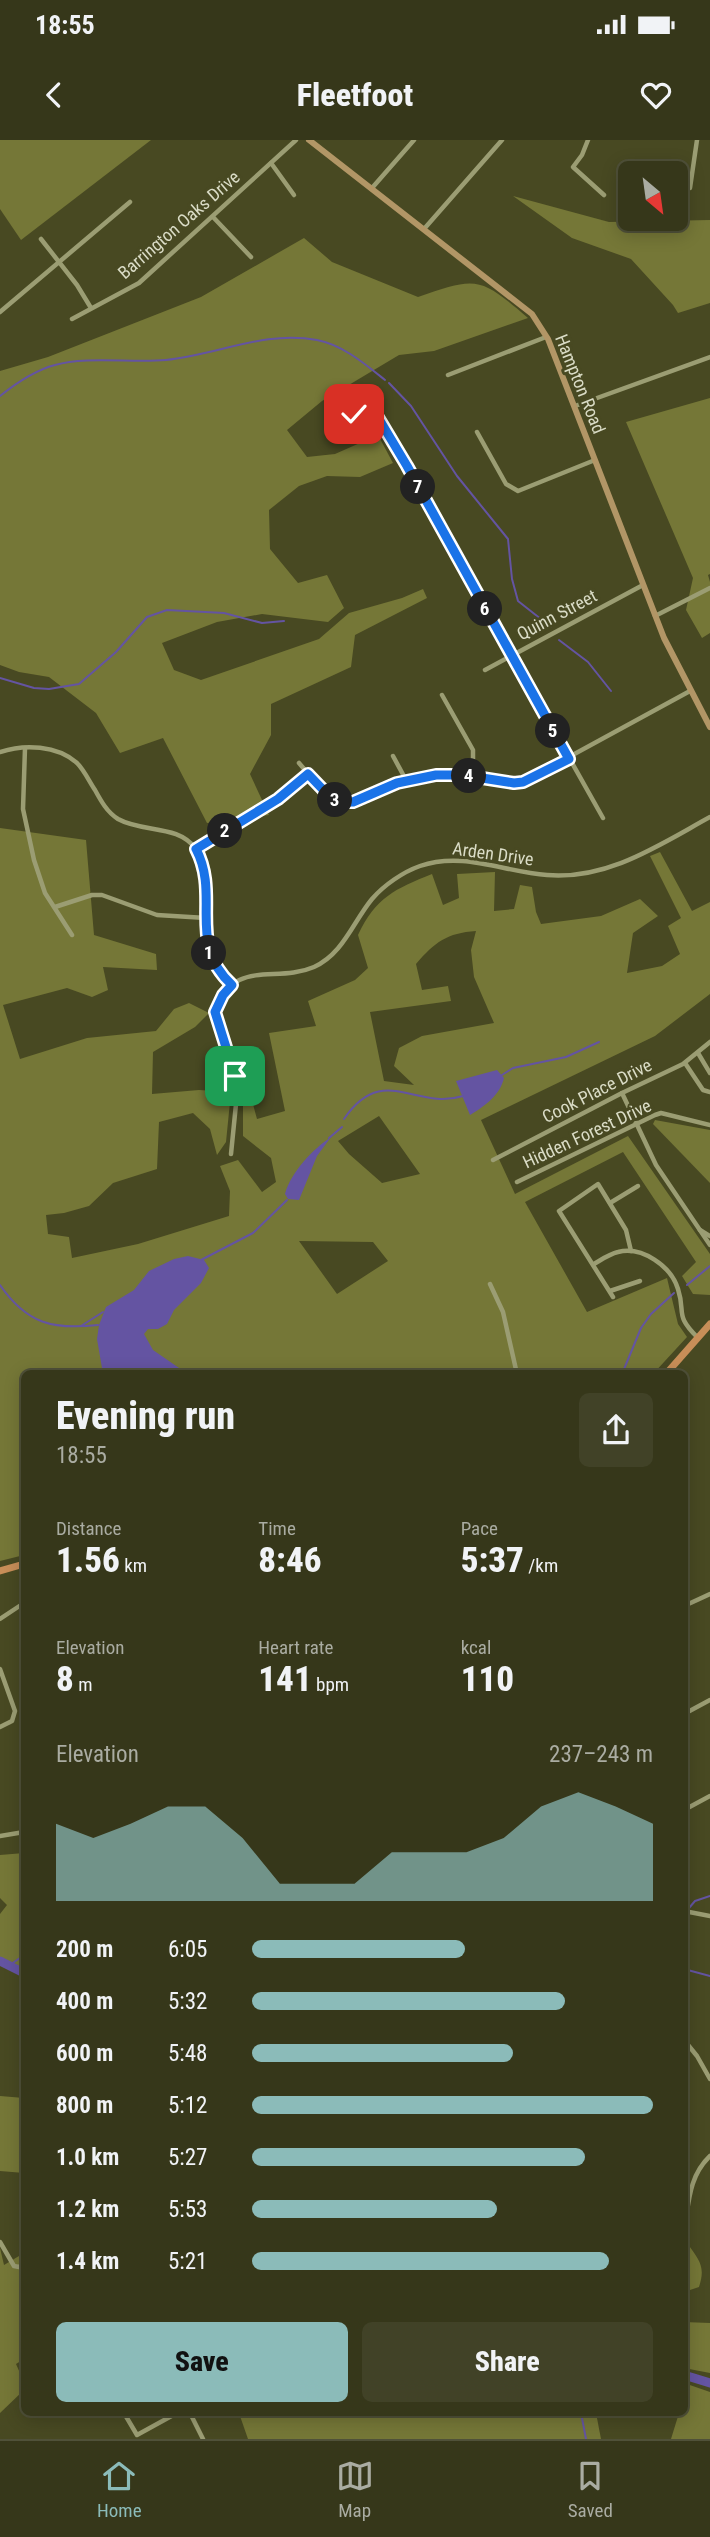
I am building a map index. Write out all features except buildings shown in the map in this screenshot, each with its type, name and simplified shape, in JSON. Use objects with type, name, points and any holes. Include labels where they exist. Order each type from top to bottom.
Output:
[{"type":"main road","name":"Hampton Road","points":[[309,140],[532,314],[547,336],[655,616],[710,727]]},
{"type":"main road","points":[[670,1370],[710,1324]]},
{"type":"main road","points":[[0,1571],[21,1565]]},
{"type":"street","name":"Barrington Oaks Drive","points":[[72,319],[139,283],[296,140]]},
{"type":"street","points":[[372,188],[414,140]]},
{"type":"street","points":[[424,229],[502,140]]},
{"type":"street","points":[[588,140],[573,167],[604,195]]},
{"type":"street","points":[[690,188],[697,140]]},
{"type":"street","points":[[271,163],[294,195]]},
{"type":"street","points":[[0,312],[130,202]]},
{"type":"street","points":[[213,217],[251,257]]},
{"type":"street","points":[[41,239],[91,307]]},
{"type":"street","points":[[447,375],[547,336]]},
{"type":"street","points":[[575,407],[710,357]]},
{"type":"street","points":[[331,429],[354,414],[369,407],[373,409],[603,818]]},
{"type":"street","points":[[477,432],[506,485],[513,490],[518,491],[595,460]]},
{"type":"street","name":"Quinn Street","points":[[485,670],[643,585]]},
{"type":"street","points":[[655,616],[710,588]]},
{"type":"street","points":[[299,763],[331,798],[344,802],[353,802],[407,780],[436,775],[523,782],[690,691]]},
{"type":"street","points":[[442,695],[473,750],[473,777]]},
{"type":"street","points":[[25,748],[24,815],[38,878],[72,935]]},
{"type":"street","points":[[0,752],[25,748],[53,750],[63,754],[82,769],[108,811],[115,817],[139,827],[172,832],[187,840],[196,849],[206,873],[206,918],[210,956],[223,977],[232,985],[223,995],[215,1012],[234,1071],[237,1094],[231,1154]]},
{"type":"street","points":[[393,756],[407,780]]},
{"type":"street","points":[[196,849],[278,799],[308,774]]},
{"type":"street","name":"Arden Drive","points":[[232,985],[246,976],[299,971],[321,963],[340,946],[374,897],[413,869],[433,862],[457,861],[545,875],[587,872],[626,862],[710,817]]},
{"type":"street","points":[[55,907],[92,895],[102,895],[157,915],[206,918]]},
{"type":"street","name":"Cook Place Drive","points":[[493,1160],[685,1063],[710,1042]]},
{"type":"street","points":[[698,1053],[710,1073]]},
{"type":"street","points":[[685,1063],[702,1090],[710,1092]]},
{"type":"street","points":[[622,1093],[656,1165],[710,1245]]},
{"type":"street","name":"Hidden Forest Drive","points":[[517,1182],[661,1113],[710,1125]]},
{"type":"street","points":[[613,1297],[559,1211],[598,1184],[626,1230],[631,1251]]},
{"type":"street","points":[[610,1203],[638,1186]]},
{"type":"street","points":[[699,1230],[710,1236]]},
{"type":"street","points":[[594,1265],[614,1254],[631,1251],[653,1259],[672,1276],[678,1289],[683,1321],[698,1338]]},
{"type":"street","points":[[610,1292],[640,1281]]},
{"type":"street","points":[[490,1284],[503,1312],[516,1370]]},
{"type":"street","points":[[688,1604],[710,1594]]},
{"type":"street","points":[[0,1619],[21,1605]]},
{"type":"street","points":[[0,1670],[15,1713],[12,1721],[0,1727]]},
{"type":"street","points":[[688,1712],[710,1700]]},
{"type":"street","points":[[688,1808],[710,1797]]},
{"type":"street","points":[[0,1836],[21,1832]]},
{"type":"street","points":[[688,1912],[710,1916]]},
{"type":"street","points":[[688,2045],[710,2079]]},
{"type":"street","points":[[688,2204],[691,2183],[697,2170],[710,2156]]},
{"type":"street","points":[[0,2242],[14,2266],[21,2266]]},
{"type":"street","points":[[126,2416],[137,2435],[172,2416]]},
{"type":"street","points":[[192,2416],[203,2439]]},
{"type":"shaded area","points":[[0,140],[151,140],[21,240],[0,209]]},
{"type":"shaded area","points":[[513,196],[609,222],[618,222],[618,231],[688,231],[688,220],[710,220],[710,303],[678,313],[631,259],[572,238]]},
{"type":"shaded area","points":[[304,238],[332,262],[418,297],[454,286],[478,284],[499,294],[528,318],[434,351],[399,355],[322,401],[287,430],[307,457],[335,454],[378,435],[393,463],[360,477],[327,476],[299,486],[269,510],[270,549],[298,583],[327,575],[344,608],[328,622],[262,614],[217,622],[162,643],[174,670],[201,680],[319,639],[349,613],[423,589],[427,598],[355,635],[351,667],[271,704],[271,735],[250,774],[269,815],[207,823],[163,738],[120,753],[96,713],[49,677],[19,672],[0,665],[0,371],[48,357],[201,297]]},
{"type":"shaded area","points":[[710,398],[710,633],[702,638],[686,610],[693,578],[626,422]]},
{"type":"shaded area","points":[[0,828],[86,840],[94,935],[156,954],[157,970],[103,967],[108,990],[92,997],[67,988],[3,1005],[20,1059],[87,1038],[156,1031],[174,1009],[189,1003],[209,1013],[195,1027],[153,1052],[152,1094],[199,1090],[231,1092],[226,1142],[217,1155],[210,1129],[193,1113],[159,1122],[157,1169],[113,1183],[89,1206],[46,1215],[48,1234],[69,1237],[72,1258],[138,1244],[229,1216],[230,1191],[220,1166],[238,1160],[262,1192],[276,1182],[271,1158],[243,1136],[243,1097],[251,1097],[257,1119],[285,1111],[269,1033],[316,1026],[308,1001],[355,980],[368,968],[358,935],[372,912],[388,896],[432,874],[443,905],[459,898],[457,874],[495,872],[494,911],[514,909],[520,885],[532,887],[541,924],[601,916],[640,899],[658,916],[633,933],[627,973],[662,966],[680,954],[668,926],[681,918],[650,856],[660,852],[692,911],[710,902],[710,994],[655,1036],[481,1120],[515,1194],[628,1136],[710,1254],[710,1295],[693,1294],[682,1276],[696,1262],[623,1152],[525,1202],[587,1312],[667,1278],[678,1324],[687,1337],[657,1370],[21,1370],[21,1556],[0,1561]],"holes":[[[476,931],[471,950],[474,977],[494,1023],[422,1036],[399,1048],[394,1066],[414,1085],[384,1081],[370,1012],[451,1001],[448,986],[422,990],[416,964],[442,940]],[[379,1116],[420,1174],[382,1183],[338,1141]],[[299,1241],[373,1242],[388,1261],[337,1294]]]},
{"type":"shaded area","points":[[497,1070],[504,1078],[499,1090],[486,1104],[470,1115],[456,1081]]},
{"type":"shaded area","points":[[655,1120],[710,1130],[710,1183],[653,1124]]},
{"type":"shaded area","points":[[331,1137],[317,1156],[299,1200],[288,1199],[285,1194],[297,1169]]},
{"type":"shaded area","points":[[188,1256],[204,1260],[209,1268],[201,1283],[174,1310],[167,1324],[158,1329],[148,1329],[144,1334],[153,1350],[182,1370],[102,1370],[97,1339],[106,1307],[134,1290],[149,1271],[174,1259]]},
{"type":"shaded area","points":[[21,1853],[21,1968],[0,1958],[0,1914],[7,1905],[0,1898],[0,1855]]},
{"type":"shaded area","points":[[0,2096],[21,2098],[21,2173],[0,2171]]},
{"type":"shaded area","points":[[688,2244],[701,2268],[699,2287],[688,2291]]},
{"type":"shaded area","points":[[0,2248],[4,2265],[21,2255],[21,2361],[16,2364],[21,2375],[21,2393],[0,2413]]},
{"type":"shaded area","points":[[688,2322],[710,2323],[710,2373],[688,2369]]},
{"type":"shaded area","points":[[688,2384],[710,2392],[710,2439],[671,2439],[678,2416],[688,2416]]},
{"type":"shaded area","points":[[240,2416],[597,2416],[601,2439],[248,2439]]},
{"type":"waterway","points":[[0,396],[33,374],[67,362],[166,360],[278,338],[327,342],[353,356],[385,380]]},
{"type":"waterway","points":[[389,383],[411,406],[457,476],[508,539],[512,579],[518,601],[551,627]]},
{"type":"waterway","points":[[0,678],[34,688],[49,689],[79,684],[116,652],[147,617],[167,610],[224,613],[262,623],[284,621]]},
{"type":"waterway","points":[[559,640],[588,662],[611,691]]},
{"type":"waterway","points":[[502,1075],[513,1068],[566,1057],[599,1042]]},
{"type":"waterway","points":[[344,1119],[358,1102],[372,1093],[400,1092],[446,1099],[463,1096]]},
{"type":"waterway","points":[[329,1138],[342,1127]]},
{"type":"waterway","points":[[201,1260],[253,1233],[287,1200]]},
{"type":"waterway","points":[[687,1285],[710,1266]]},
{"type":"waterway","points":[[0,1285],[20,1308],[42,1322],[68,1326],[98,1325]]},
{"type":"waterway","points":[[624,1370],[641,1328],[651,1314],[674,1293]]},
{"type":"waterway","points":[[81,1326],[103,1312]]},
{"type":"waterway","points":[[689,1908],[695,1901],[710,1896]]},
{"type":"waterway","points":[[10,1965],[21,1957]]},
{"type":"waterway","points":[[0,1961],[21,1972]]},
{"type":"waterway","points":[[688,1970],[710,1976]]},
{"type":"waterway","points":[[688,2376],[710,2383]]},
{"type":"waterway","points":[[582,2416],[586,2439]]},
{"type":"route","points":[[235,1076],[215,1012],[223,995],[232,985],[213,964],[207,946],[206,873],[196,849],[278,799],[308,774],[331,798],[353,802],[397,783],[436,775],[463,775],[523,782],[569,759],[372,407],[354,414]]}]
